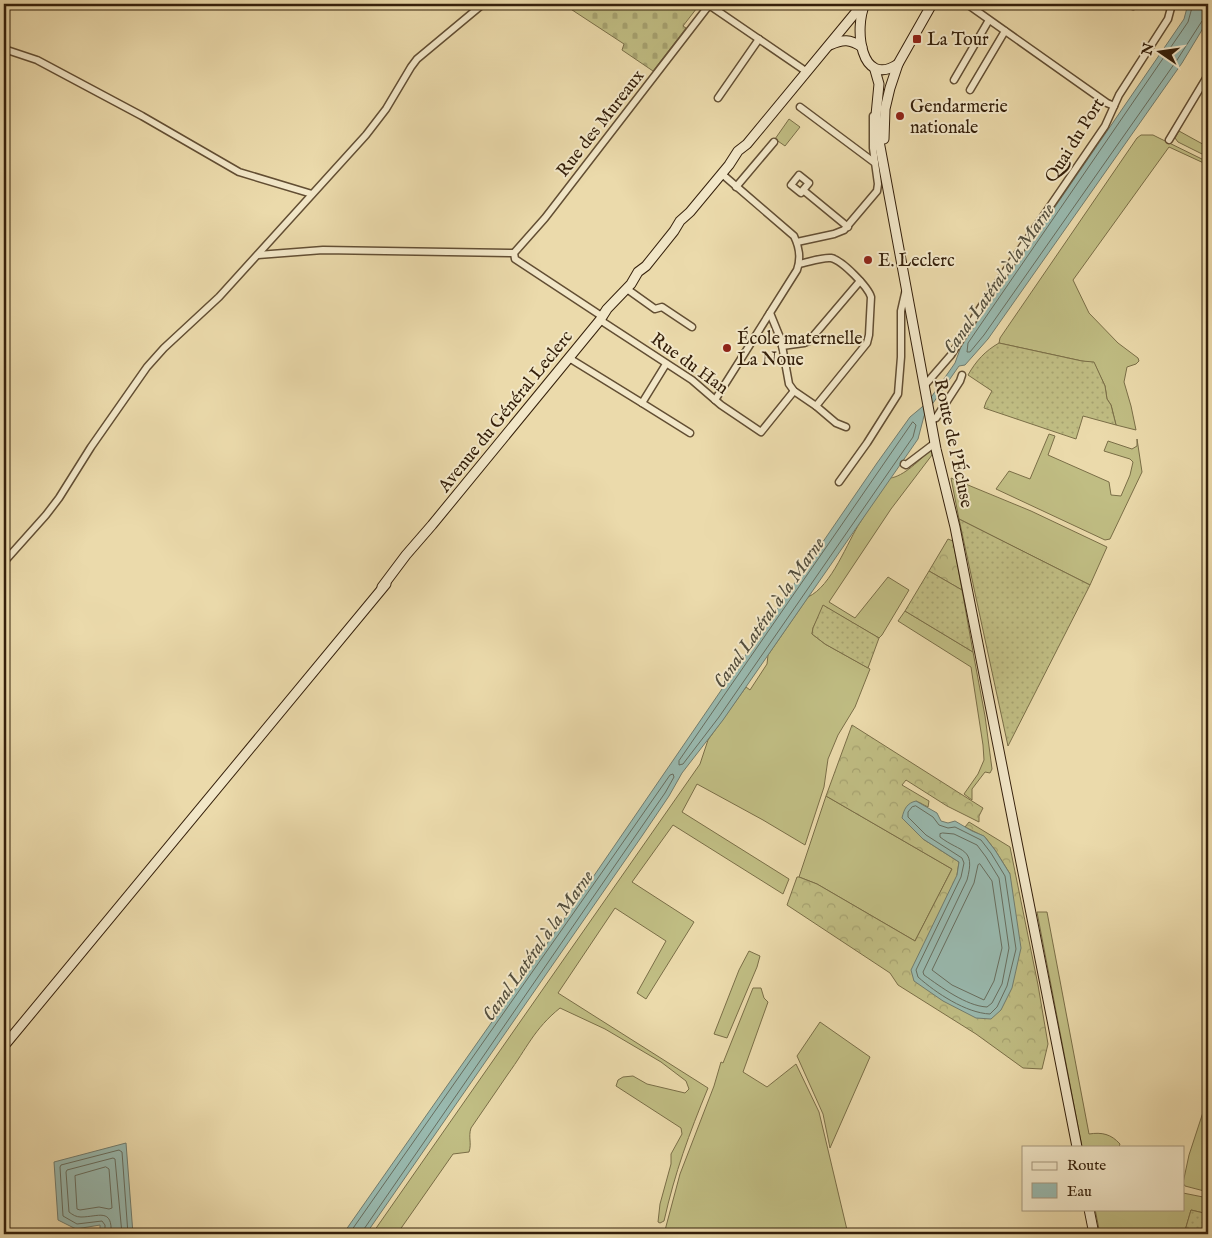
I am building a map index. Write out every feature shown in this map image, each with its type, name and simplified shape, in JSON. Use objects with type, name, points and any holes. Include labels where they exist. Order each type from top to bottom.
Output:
[{"type":"main road","name":"Route de l'Écluse","points":[[879,161],[885,109],[898,64],[932,4]]},
{"type":"main road","points":[[862,47],[860,27],[865,5]]},
{"type":"main road","name":"Avenue du Général Leclerc","points":[[4,1046],[364,610],[406,555],[602,319],[607,309],[626,290],[638,272],[646,266],[680,222],[856,12],[865,5]]},
{"type":"main road","points":[[830,45],[850,40],[862,47]]},
{"type":"main road","name":"Route de l'Écluse","points":[[862,47],[867,60],[875,70],[879,84],[877,106],[879,161],[907,288],[935,442],[955,527],[1077,1146]]},
{"type":"main road","points":[[875,70],[886,71],[898,64]]},
{"type":"main road","points":[[879,84],[890,88]]},
{"type":"main road","points":[[1090,1210],[1094,1234]]},
{"type":"street","points":[[4,562],[59,498],[91,447],[147,367],[164,348],[219,297],[381,117],[411,66],[450,30],[483,4]]},
{"type":"street","points":[[709,4],[807,72]]},
{"type":"street","name":"Rue des Mureaux","points":[[514,256],[709,4]]},
{"type":"street","points":[[967,4],[1107,103],[1114,106]]},
{"type":"street","name":"Quai du Port","points":[[925,385],[951,355],[983,304],[1105,126],[1119,95],[1168,19],[1172,4]]},
{"type":"street","points":[[954,80],[989,20]]},
{"type":"street","points":[[970,90],[1005,31]]},
{"type":"street","points":[[718,98],[759,39]]},
{"type":"street","points":[[4,49],[45,64],[142,116],[239,172],[312,194]]},
{"type":"street","points":[[1169,140],[1208,74]]},
{"type":"street","points":[[797,242],[840,232],[848,227],[878,188],[879,161],[800,108]]},
{"type":"street","points":[[736,187],[774,142]]},
{"type":"street","points":[[715,400],[799,264],[797,242],[792,234],[722,174]]},
{"type":"street","points":[[803,190],[848,227]]},
{"type":"street","points":[[258,255],[323,250],[514,256]]},
{"type":"street","name":"Rue du Han","points":[[514,256],[666,364],[692,380],[715,400],[761,432],[794,391]]},
{"type":"street","points":[[799,264],[831,258],[848,269],[869,291],[871,297],[869,339],[865,347],[816,406]]},
{"type":"street","points":[[782,346],[808,341],[860,281]]},
{"type":"street","points":[[839,482],[898,394],[901,357],[901,311],[907,288]]},
{"type":"street","points":[[626,290],[655,309],[662,307],[692,326]]},
{"type":"street","points":[[770,313],[782,346],[786,377],[794,391],[836,423],[846,427]]},
{"type":"street","points":[[569,358],[690,433]]},
{"type":"street","points":[[642,403],[666,364]]},
{"type":"street","points":[[931,420],[936,418],[960,381],[962,374]]},
{"type":"street","points":[[904,464],[906,465],[916,458],[935,442]]},
{"type":"green space","points":[[563,4],[700,4],[683,26],[686,28],[653,71],[622,50],[624,44]]},
{"type":"green space","points":[[789,119],[800,127],[785,146],[775,139]]},
{"type":"green space","points":[[1179,131],[1208,147],[1208,157],[1178,142],[1175,138]]},
{"type":"green space","points":[[1141,135],[1153,135],[1208,162],[1208,165],[1169,147],[1073,280],[1089,313],[1118,343],[1138,358],[1139,361],[1136,364],[1127,367],[1124,382],[1136,430],[1116,425],[1111,405],[1107,399],[1105,386],[1094,363],[999,343],[1000,338],[1137,138]]},
{"type":"green space","points":[[999,343],[1094,362],[1105,386],[1107,399],[1111,405],[1116,425],[1083,416],[1076,439],[984,408],[992,391],[968,375],[981,357]]},
{"type":"green space","points":[[1049,434],[1055,436],[1048,455],[1109,482],[1111,495],[1121,496],[1133,462],[1130,459],[1104,451],[1108,441],[1132,449],[1137,446],[1137,439],[1142,472],[1110,539],[1105,540],[996,489],[1009,471],[1030,479]]},
{"type":"green space","points":[[931,449],[932,455],[891,509],[829,602],[855,618],[888,577],[909,590],[882,635],[879,638],[824,606],[813,628],[812,634],[825,644],[870,669],[855,707],[838,735],[828,759],[824,787],[805,845],[697,784],[682,812],[789,879],[783,894],[673,825],[632,882],[694,922],[646,999],[637,993],[666,941],[615,908],[558,993],[708,1088],[683,1153],[664,1221],[658,1222],[660,1204],[671,1164],[671,1154],[682,1134],[681,1128],[616,1086],[618,1080],[623,1077],[633,1076],[647,1084],[685,1093],[689,1089],[686,1081],[661,1062],[605,1029],[560,1008],[537,1031],[471,1128],[469,1152],[453,1154],[397,1234],[372,1234],[700,764],[708,740],[746,687],[750,690],[767,664],[768,655],[808,597],[817,591],[832,574],[871,504],[890,478],[912,467]]},
{"type":"green space","points":[[951,478],[1031,511],[1107,547],[1090,585],[959,519]]},
{"type":"green space","points":[[959,519],[1090,585],[1008,746]]},
{"type":"green space","points":[[948,539],[953,541],[962,590],[929,571]]},
{"type":"green space","points":[[929,571],[962,590],[973,652],[905,611]]},
{"type":"green space","points":[[823,605],[879,638],[868,668],[825,644],[812,634]]},
{"type":"green space","points":[[905,611],[973,652],[985,716],[992,769],[990,773],[985,772],[972,789],[972,800],[964,794],[978,774],[984,760],[971,667],[898,621]]},
{"type":"green space","points":[[852,725],[983,808],[979,816],[979,822],[947,806],[906,780],[902,785],[929,801],[928,807],[916,801],[903,818],[923,839],[959,862],[957,875],[1010,874],[985,837],[965,827],[969,822],[1010,847],[1048,1044],[1042,1069],[1023,1068],[976,1034],[898,985],[890,973],[787,905],[797,877],[799,877],[817,884],[915,941],[952,869],[826,796]]},
{"type":"green space","points":[[826,796],[952,869],[915,941],[817,884],[799,877]]},
{"type":"green space","points":[[1037,912],[1047,912],[1089,1134],[1098,1133],[1110,1136],[1120,1144],[1119,1146],[1082,1146]]},
{"type":"green space","points":[[749,951],[760,956],[757,967],[727,1038],[714,1034],[739,970]]},
{"type":"green space","points":[[753,988],[761,988],[764,998],[768,1002],[743,1072],[767,1087],[796,1064],[819,1112],[848,1234],[664,1234],[680,1174],[714,1086],[721,1062],[723,1063]]},
{"type":"green space","points":[[820,1022],[870,1057],[830,1148],[823,1114],[797,1056]]},
{"type":"green space","points":[[1208,1097],[1208,1192],[1184,1184],[1189,1155]]},
{"type":"green space","points":[[1184,1193],[1208,1198],[1208,1214],[1191,1210],[1184,1234],[1100,1234],[1095,1210],[1184,1210]]},
{"type":"green space","points":[[1191,1210],[1208,1214],[1208,1234],[1184,1234]]},
{"type":"water","points":[[1188,4],[1208,4],[1208,20],[1182,63],[988,339],[965,365],[959,366],[924,416],[918,439],[723,720],[682,773],[642,836],[366,1234],[343,1234],[567,915],[877,463],[910,417],[932,396],[955,363],[963,341],[1184,19]]},
{"type":"water","points":[[916,801],[937,813],[941,821],[948,823],[955,821],[984,836],[1010,874],[1021,948],[1012,988],[1001,1010],[991,1019],[976,1018],[943,1001],[914,981],[911,970],[957,875],[959,862],[923,839],[902,818],[906,807]]},
{"type":"water","points":[[126,1143],[133,1234],[100,1234],[100,1225],[76,1229],[58,1220],[54,1162]]},
{"type":"place","name":"La Tour","points":[[917,39]]},
{"type":"place","name":"Gendarmerie nationale","points":[[900,116]]},
{"type":"place","name":"E. Leclerc","points":[[868,260]]},
{"type":"place","name":"École maternelle La Noue","points":[[727,348]]},
{"type":"water label","name":"Canal Latéral à la Marne","points":[[998,278]]},
{"type":"water label","name":"Canal Latéral à la Marne","points":[[768,612]]},
{"type":"water label","name":"Canal Latéral à la Marne","points":[[537,945]]}]
